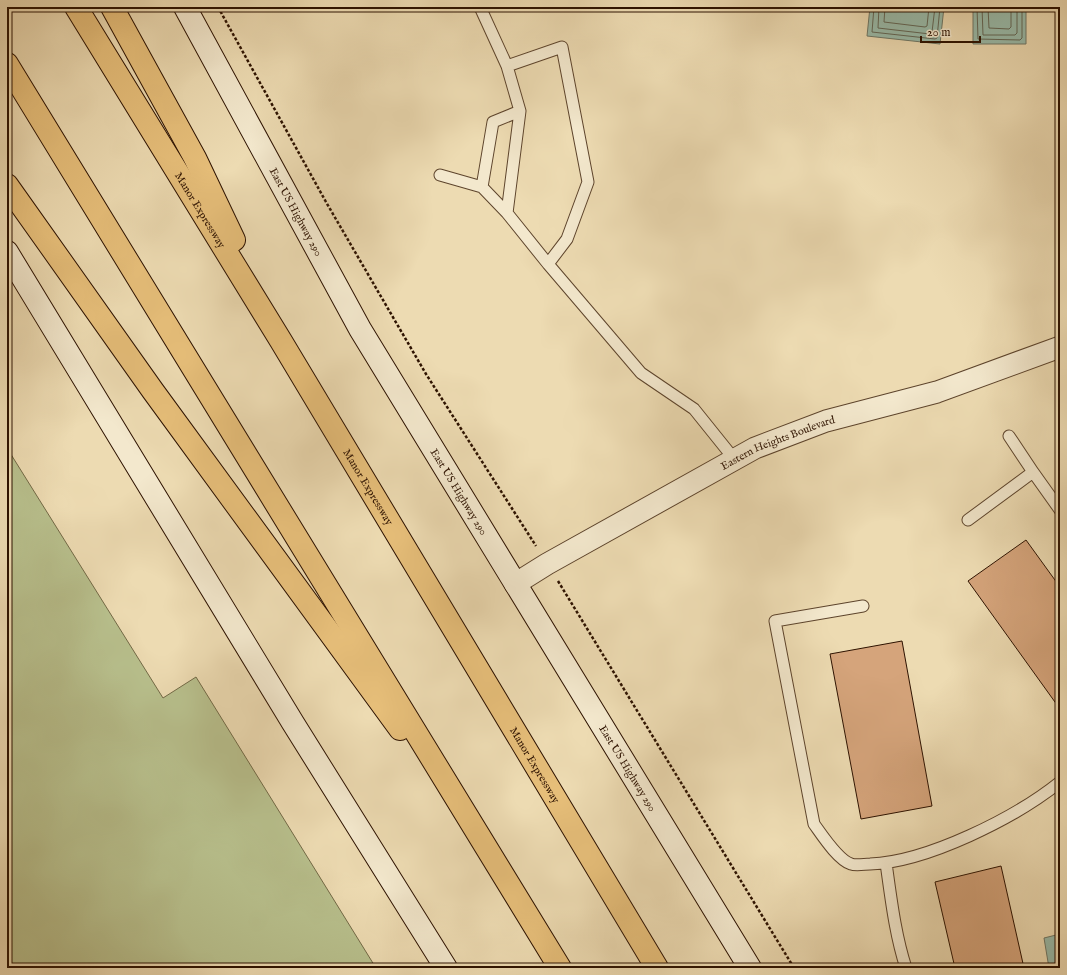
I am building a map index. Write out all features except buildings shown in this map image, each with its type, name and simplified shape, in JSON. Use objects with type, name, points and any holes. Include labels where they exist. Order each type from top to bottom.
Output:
[{"type":"highway","name":"Manor Expressway","points":[[76,7],[281,341],[657,968]]},
{"type":"highway","points":[[112,7],[195,158],[281,341]]},
{"type":"highway","points":[[7,64],[560,968]]},
{"type":"highway","points":[[7,185],[162,404],[495,860]]},
{"type":"main road","name":"East US Highway 290","points":[[184,7],[360,330],[750,968]]},
{"type":"main road","points":[[7,252],[293,723],[446,968]]},
{"type":"street","name":"Eastern Heights Boulevard","points":[[515,584],[547,564],[756,448],[826,421],[937,392],[1060,347]]},
{"type":"lane","points":[[480,7],[507,66],[520,111],[507,213]]},
{"type":"lane","points":[[507,66],[562,47],[588,182],[567,239],[548,264]]},
{"type":"lane","points":[[482,187],[493,122],[520,111]]},
{"type":"lane","points":[[440,175],[482,187],[507,213],[548,264],[641,373],[694,409],[735,460]]},
{"type":"lane","points":[[1009,436],[1060,510]]},
{"type":"lane","points":[[968,520],[1033,472]]},
{"type":"lane","points":[[864,606],[775,621],[814,824],[832,849],[851,864],[886,863],[908,858],[978,833],[1015,812],[1060,782]]},
{"type":"lane","points":[[886,863],[892,905],[906,968]]},
{"type":"path","points":[[218,7],[326,202],[426,374],[547,564],[794,968]]},
{"type":"green space","points":[[7,448],[163,698],[196,677],[376,968],[7,968]]},
{"type":"water","points":[[870,7],[944,7],[940,44],[867,36]]},
{"type":"water","points":[[973,7],[1026,7],[1026,44],[973,44]]},
{"type":"water","points":[[1060,934],[1060,968],[1049,968],[1044,938]]}]
